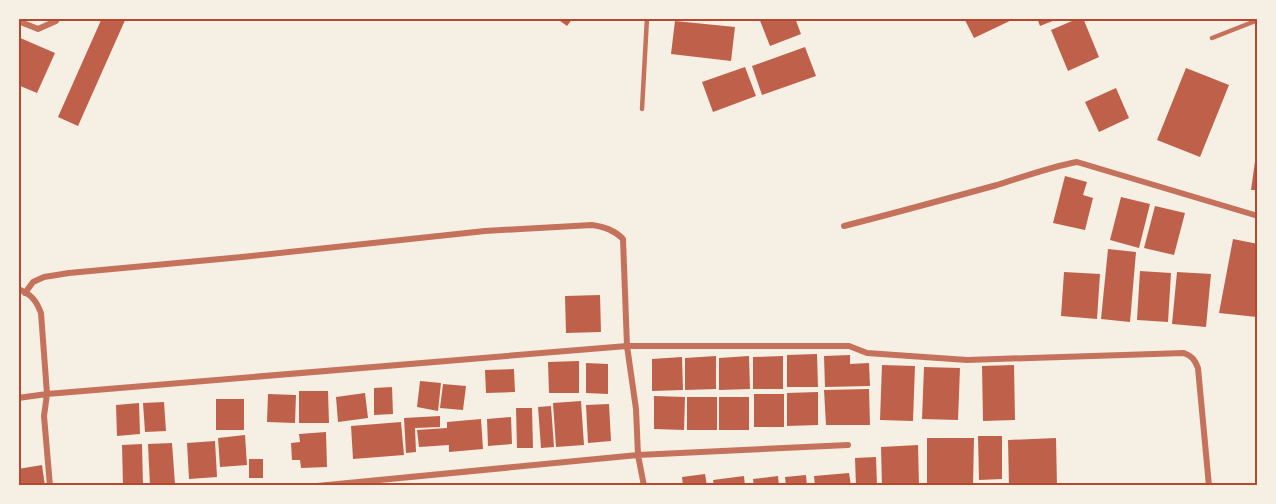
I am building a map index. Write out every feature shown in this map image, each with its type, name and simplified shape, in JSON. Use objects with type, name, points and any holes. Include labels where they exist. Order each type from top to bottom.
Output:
[{"type":"street","points":[[18,21],[38,29],[56,21],[57,18]]},
{"type":"street","points":[[844,226],[921,207],[1077,162],[1258,216]]},
{"type":"street","points":[[25,292],[33,282],[44,277],[69,273],[485,231],[592,225],[606,227],[623,239],[627,346],[636,409],[638,455],[644,486]]},
{"type":"street","points":[[18,289],[36,301],[41,313],[47,394],[44,416],[50,486]]},
{"type":"street","points":[[18,398],[627,346],[849,346],[867,353],[967,360],[1184,353],[1195,361],[1197,368],[1209,486]]},
{"type":"street","points":[[317,486],[638,455],[848,445]]},
{"type":"lane","points":[[642,109],[646,18]]},
{"type":"lane","points":[[1212,38],[1258,20]]},
{"type":"building","points":[[102,18],[126,18],[78,126],[58,117]]},
{"type":"building","points":[[556,18],[573,18],[567,26]]},
{"type":"building","points":[[759,18],[795,18],[801,34],[770,46]]},
{"type":"building","points":[[964,18],[1016,18],[974,38]]},
{"type":"building","points":[[1037,18],[1060,18],[1040,26]]},
{"type":"building","points":[[1083,18],[1099,57],[1068,71],[1051,30]]},
{"type":"building","points":[[675,21],[735,27],[731,61],[671,54]]},
{"type":"building","points":[[18,37],[55,53],[37,93],[18,85]]},
{"type":"building","points":[[805,47],[816,76],[762,95],[752,66]]},
{"type":"building","points":[[745,67],[756,96],[713,112],[702,82]]},
{"type":"building","points":[[1186,68],[1229,85],[1200,157],[1157,140]]},
{"type":"building","points":[[1116,88],[1129,118],[1099,132],[1085,102]]},
{"type":"building","points":[[1257,147],[1258,190],[1251,190]]},
{"type":"building","points":[[1065,176],[1087,182],[1083,195],[1093,198],[1085,230],[1053,223]]},
{"type":"building","points":[[1121,197],[1150,204],[1139,248],[1110,240]]},
{"type":"building","points":[[1155,206],[1185,213],[1174,255],[1144,248]]},
{"type":"building","points":[[1233,239],[1258,244],[1257,317],[1219,313]]},
{"type":"building","points":[[1108,249],[1136,252],[1130,322],[1101,319]]},
{"type":"building","points":[[1140,271],[1171,273],[1168,322],[1137,320]]},
{"type":"building","points":[[1064,272],[1100,274],[1097,319],[1061,316]]},
{"type":"building","points":[[1177,272],[1211,274],[1206,327],[1172,324]]},
{"type":"building","points":[[600,295],[601,332],[566,333],[565,296]]},
{"type":"building","points":[[817,354],[818,387],[787,387],[787,355]]},
{"type":"building","points":[[850,355],[850,364],[869,363],[870,386],[825,387],[824,356]]},
{"type":"building","points":[[716,356],[716,389],[685,390],[685,358]]},
{"type":"building","points":[[749,356],[750,389],[719,390],[719,358]]},
{"type":"building","points":[[783,356],[783,389],[753,389],[753,357]]},
{"type":"building","points":[[682,357],[683,390],[652,391],[652,359]]},
{"type":"building","points":[[579,361],[579,393],[549,393],[548,362]]},
{"type":"building","points":[[586,363],[608,364],[608,394],[586,393]]},
{"type":"building","points":[[882,365],[915,366],[913,421],[880,420]]},
{"type":"building","points":[[1014,365],[1015,420],[983,421],[982,366]]},
{"type":"building","points":[[924,367],[960,368],[958,420],[922,419]]},
{"type":"building","points":[[514,369],[515,392],[486,393],[485,370]]},
{"type":"building","points":[[420,381],[441,383],[438,411],[417,407]]},
{"type":"building","points":[[443,384],[466,386],[463,410],[440,408]]},
{"type":"building","points":[[392,387],[393,414],[374,415],[374,388]]},
{"type":"building","points":[[869,389],[870,425],[826,425],[824,390]]},
{"type":"building","points":[[299,391],[328,391],[329,423],[299,423]]},
{"type":"building","points":[[818,392],[818,425],[787,426],[787,393]]},
{"type":"building","points":[[365,393],[368,418],[338,422],[336,397]]},
{"type":"building","points":[[268,394],[296,395],[295,423],[267,422]]},
{"type":"building","points":[[754,394],[784,394],[784,427],[754,427]]},
{"type":"building","points":[[654,396],[685,397],[684,430],[654,429]]},
{"type":"building","points":[[687,397],[717,397],[717,430],[687,430]]},
{"type":"building","points":[[719,397],[749,397],[749,430],[719,430]]},
{"type":"building","points":[[216,399],[244,399],[244,430],[216,430]]},
{"type":"building","points":[[581,401],[584,445],[556,447],[553,403]]},
{"type":"building","points":[[164,402],[166,431],[145,432],[143,403]]},
{"type":"building","points":[[139,403],[140,434],[117,436],[116,405]]},
{"type":"building","points":[[609,404],[611,441],[588,443],[586,405]]},
{"type":"building","points":[[551,406],[554,447],[541,448],[538,407]]},
{"type":"building","points":[[516,408],[532,408],[533,448],[517,448]]},
{"type":"building","points":[[440,416],[440,427],[415,428],[416,452],[406,453],[404,418]]},
{"type":"building","points":[[511,417],[512,444],[488,446],[487,419]]},
{"type":"building","points":[[481,419],[483,449],[449,452],[449,445],[419,447],[417,430],[447,428],[447,422]]},
{"type":"building","points":[[401,422],[404,455],[353,459],[351,426]]},
{"type":"building","points":[[326,432],[327,467],[301,468],[300,460],[292,460],[291,443],[300,442],[299,434]]},
{"type":"building","points":[[245,435],[247,465],[220,467],[218,438]]},
{"type":"building","points":[[978,436],[1002,436],[1002,479],[979,480]]},
{"type":"building","points":[[927,438],[974,438],[973,486],[927,486]]},
{"type":"building","points":[[1056,438],[1057,486],[1009,486],[1008,440]]},
{"type":"building","points":[[215,441],[217,477],[189,479],[187,443]]},
{"type":"building","points":[[172,443],[175,484],[150,486],[148,444]]},
{"type":"building","points":[[142,444],[143,486],[123,486],[122,445]]},
{"type":"building","points":[[918,445],[919,486],[882,486],[881,447]]},
{"type":"building","points":[[876,457],[877,486],[856,486],[855,458]]},
{"type":"building","points":[[249,459],[263,459],[263,478],[249,478]]},
{"type":"building","points":[[42,465],[45,486],[18,486],[18,469]]},
{"type":"building","points":[[849,473],[851,486],[815,486],[814,476]]},
{"type":"building","points":[[705,474],[707,486],[683,486],[682,477]]},
{"type":"building","points":[[806,475],[807,486],[786,486],[785,477]]},
{"type":"building","points":[[744,476],[745,486],[714,486],[713,480]]},
{"type":"building","points":[[778,476],[779,486],[754,486],[753,479]]},
{"type":"building","points":[[623,483],[624,486],[603,486],[603,484]]}]
